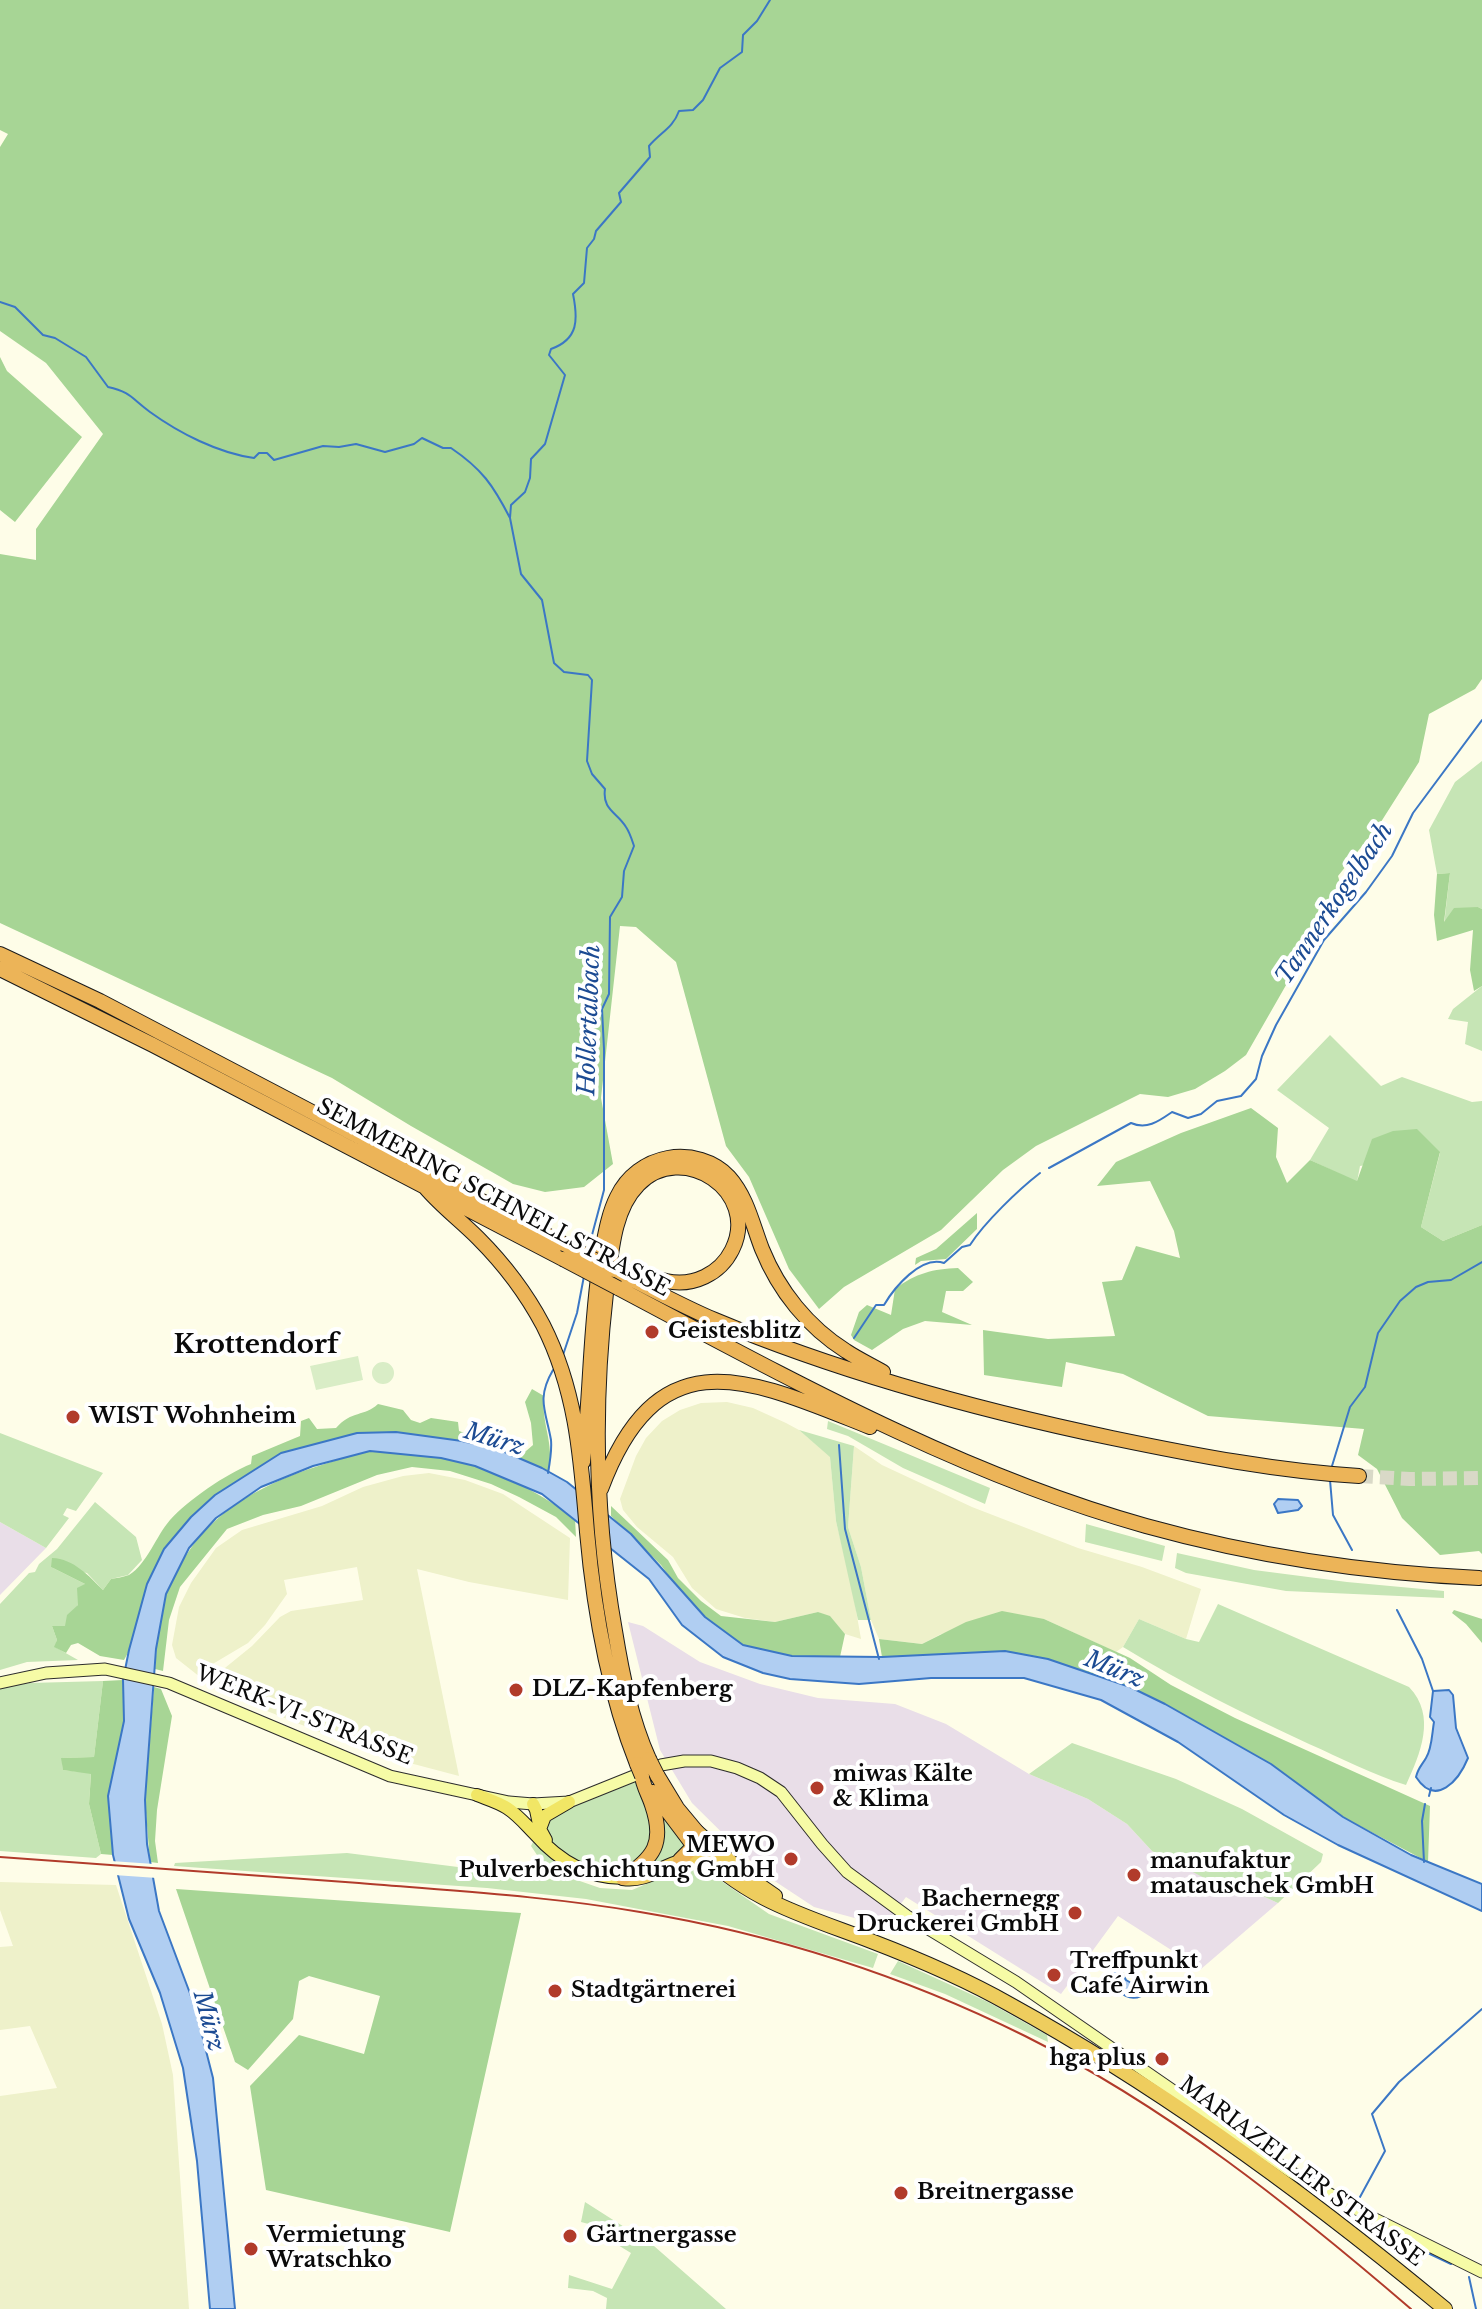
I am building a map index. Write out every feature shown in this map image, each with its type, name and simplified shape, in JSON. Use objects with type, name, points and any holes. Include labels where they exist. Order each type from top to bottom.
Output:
[{"type":"highway","name":"SEMMERING SCHNELLSTRASSE","points":[[0,954],[100,1001],[890,1427],[1002,1475],[1145,1525],[1206,1541],[1313,1562],[1398,1573],[1479,1578]]},
{"type":"highway","name":"SEMMERING SCHNELLSTRASSE","points":[[0,969],[425,1187],[564,1252]]},
{"type":"highway","points":[[583,1462],[590,1351],[611,1277],[612,1207],[627,1181],[644,1167],[662,1159],[684,1156],[704,1160],[722,1170],[735,1184],[769,1265],[797,1308],[839,1346],[903,1385]]},
{"type":"highway","points":[[611,1277],[632,1270],[677,1283],[696,1280],[713,1272],[732,1250],[737,1231],[736,1211],[727,1191],[715,1178],[691,1168],[663,1170],[645,1178],[631,1193],[621,1212],[611,1277],[599,1366],[599,1493],[607,1586],[630,1705],[640,1739],[657,1839],[647,1862],[623,1878]]},
{"type":"highway","points":[[425,1187],[509,1273],[533,1307],[564,1374],[583,1462],[593,1575],[617,1705],[646,1773],[677,1808],[695,1838],[680,1860]]},
{"type":"highway","name":"SEMMERING SCHNELLSTRASSE","points":[[611,1277],[787,1347],[903,1385],[1104,1436],[1237,1462],[1351,1476]]},
{"type":"highway","points":[[601,1475],[641,1415],[672,1392],[699,1384],[732,1381],[766,1387],[875,1429],[890,1427]]},
{"type":"highway","name":"MARIAZELLER STRASSE","points":[[695,1838],[709,1861],[741,1887],[781,1908],[903,1954],[1008,2003],[1160,2095],[1276,2175],[1445,2309]]},
{"type":"highway","name":"MARIAZELLER STRASSE","points":[[695,1838],[784,1902],[828,1925]]},
{"type":"highway","points":[[623,1878],[634,1880],[680,1860],[709,1861]]},
{"type":"main road","name":"WERK-VI-STRASSE","points":[[0,1683],[46,1673],[105,1669],[169,1683],[390,1776],[533,1804],[569,1802],[661,1765],[684,1761],[711,1761],[760,1778],[781,1792],[847,1872],[903,1913],[1016,1982],[1291,2172],[1365,2214],[1481,2272]]},
{"type":"main road","points":[[477,1795],[504,1806],[560,1858],[583,1871],[609,1878],[623,1878]]},
{"type":"main road","points":[[540,1829],[545,1816],[569,1802]]},
{"type":"main road","points":[[527,1825],[527,1810],[533,1804],[549,1847]]},
{"type":"shaded area","points":[[0,1522],[46,1548],[0,1595]]},
{"type":"shaded area","points":[[628,1622],[643,1626],[700,1662],[760,1684],[818,1698],[895,1704],[946,1724],[1029,1774],[1088,1799],[1127,1824],[1152,1851],[1222,1886],[1229,1881],[1278,1903],[1201,1969],[1118,1916],[1061,1994],[906,1897],[884,1926],[814,1907],[764,1874],[692,1803],[660,1750]]},
{"type":"green space","points":[[0,0],[1482,0],[1482,679],[1475,689],[1429,714],[1419,762],[1379,825],[1338,876],[1344,897],[1313,938],[1246,1055],[1195,1089],[1168,1097],[1140,1094],[1036,1146],[1003,1170],[941,1230],[844,1287],[819,1309],[789,1269],[749,1177],[726,1146],[676,962],[636,927],[620,926],[601,1098],[613,1164],[584,1187],[545,1192],[513,1184],[332,1078],[0,923],[0,554],[36,560],[36,529],[103,434],[46,363],[0,331],[0,147],[8,134],[0,130]]},
{"type":"green space","points":[[0,357],[7,371],[82,437],[15,522],[0,510]]},
{"type":"green space","points":[[1482,761],[1482,909],[1478,907],[1444,925],[1450,873],[1437,874],[1429,830],[1455,782]]},
{"type":"green space","points":[[1450,873],[1444,922],[1454,908],[1482,909],[1482,986],[1474,991],[1470,970],[1473,930],[1437,941],[1434,915],[1437,874]]},
{"type":"green space","points":[[1482,986],[1482,1051],[1465,1044],[1468,1022],[1448,1019],[1453,1009]]},
{"type":"green space","points":[[1330,1035],[1381,1086],[1402,1077],[1472,1102],[1482,1101],[1482,1225],[1443,1241],[1421,1227],[1440,1153],[1360,1166],[1357,1182],[1310,1160],[1329,1128],[1277,1090]]},
{"type":"green space","points":[[1251,1108],[1278,1128],[1276,1157],[1287,1183],[1310,1160],[1357,1181],[1372,1139],[1393,1131],[1417,1129],[1440,1152],[1421,1227],[1443,1241],[1482,1225],[1482,1554],[1479,1551],[1440,1555],[1402,1518],[1377,1469],[1358,1455],[1364,1429],[1208,1416],[1123,1374],[1066,1362],[1062,1387],[984,1375],[983,1330],[1048,1339],[1115,1336],[1102,1282],[1122,1280],[1136,1246],[1180,1258],[1174,1231],[1150,1181],[1097,1186],[1116,1162],[1181,1133]]},
{"type":"green space","points":[[977,1213],[977,1229],[946,1259],[921,1261],[915,1265],[916,1258],[936,1249]]},
{"type":"green space","points":[[958,1268],[973,1282],[963,1291],[946,1291],[942,1312],[972,1325],[925,1321],[903,1329],[872,1350],[854,1340],[851,1335],[859,1312],[867,1305],[891,1315],[895,1289],[925,1273]]},
{"type":"green space","points":[[358,1356],[363,1380],[316,1390],[310,1366]]},
{"type":"green space","points":[[383,1362],[391,1365],[394,1373],[391,1381],[383,1384],[375,1381],[372,1373],[375,1365]]},
{"type":"green space","points":[[532,1389],[544,1396],[549,1472],[500,1450],[396,1432],[357,1433],[281,1453],[215,1495],[124,1660],[100,1656],[78,1643],[71,1645],[66,1653],[54,1647],[57,1640],[52,1626],[65,1626],[67,1615],[78,1605],[77,1588],[85,1584],[51,1567],[52,1558],[74,1565],[103,1590],[111,1579],[129,1575],[135,1570],[170,1520],[187,1504],[219,1481],[251,1464],[252,1456],[300,1436],[301,1421],[309,1418],[317,1429],[336,1428],[347,1418],[378,1404],[403,1410],[411,1420],[420,1423],[431,1418],[458,1422],[459,1431],[480,1438],[495,1437],[512,1449],[526,1451],[533,1445],[525,1402]]},
{"type":"green space","points":[[727,1402],[753,1408],[786,1423],[830,1456],[836,1521],[861,1639],[845,1634],[830,1617],[818,1612],[775,1622],[745,1618],[716,1609],[692,1588],[673,1557],[637,1527],[623,1510],[620,1499],[636,1456],[646,1438],[662,1421],[680,1410],[701,1403]]},
{"type":"green space","points":[[828,1421],[990,1488],[985,1504],[903,1468],[848,1436],[827,1429]]},
{"type":"green space","points":[[799,1430],[854,1446],[848,1527],[861,1567],[871,1620],[858,1620],[836,1521],[830,1457]]},
{"type":"green space","points":[[0,1433],[103,1473],[76,1511],[67,1508],[63,1515],[69,1518],[46,1548],[0,1522]]},
{"type":"green space","points":[[854,1446],[882,1465],[972,1507],[1078,1548],[1201,1589],[1186,1639],[1139,1619],[1123,1647],[1116,1652],[1044,1619],[941,1634],[922,1644],[879,1639],[871,1620],[861,1567],[848,1527]]},
{"type":"green space","points":[[370,1451],[457,1460],[493,1472],[528,1488],[575,1519],[576,1537],[556,1517],[519,1497],[450,1471],[412,1467],[377,1475],[301,1506],[263,1515],[227,1529],[180,1587],[169,1620],[163,1671],[155,1669],[166,1592],[195,1543],[214,1522],[236,1504],[287,1478]]},
{"type":"green space","points":[[429,1473],[465,1480],[503,1494],[570,1538],[568,1600],[417,1569],[459,1776],[372,1753],[267,1711],[219,1684],[215,1676],[252,1646],[280,1617],[291,1611],[363,1600],[357,1567],[284,1580],[287,1594],[265,1625],[248,1643],[211,1665],[200,1677],[176,1658],[172,1645],[179,1607],[191,1583],[216,1548],[242,1530],[322,1506],[363,1487],[403,1476]]},
{"type":"green space","points":[[95,1502],[136,1537],[142,1560],[128,1575],[111,1579],[103,1590],[87,1573],[51,1567],[85,1584],[78,1605],[65,1627],[52,1626],[57,1640],[55,1647],[78,1660],[27,1662],[0,1670],[0,1604],[57,1549]]},
{"type":"green space","points":[[611,1506],[668,1560],[678,1578],[701,1601],[721,1616],[775,1622],[818,1612],[830,1616],[845,1634],[840,1657],[792,1656],[743,1645],[705,1617],[682,1594],[661,1565],[611,1516]]},
{"type":"green space","points":[[1086,1524],[1165,1546],[1162,1561],[1085,1542]]},
{"type":"green space","points":[[1177,1553],[1254,1570],[1444,1591],[1444,1598],[1286,1591],[1186,1573],[1175,1568]]},
{"type":"green space","points":[[1218,1604],[1409,1687],[1422,1710],[1424,1723],[1420,1748],[1406,1785],[1357,1766],[1261,1721],[1123,1647],[1139,1619],[1199,1642]]},
{"type":"green space","points":[[1454,1610],[1482,1619],[1482,1643],[1452,1613]]},
{"type":"green space","points":[[1002,1611],[1044,1619],[1130,1658],[1171,1685],[1235,1718],[1430,1806],[1428,1862],[1343,1817],[1271,1764],[1130,1687],[900,1656],[882,1657],[879,1639],[922,1644],[966,1622]]},
{"type":"green space","points":[[123,1680],[124,1721],[108,1796],[113,1855],[101,1854],[89,1804],[91,1774],[63,1770],[61,1758],[94,1757],[103,1681]]},
{"type":"green space","points":[[103,1681],[94,1757],[62,1758],[63,1770],[91,1773],[89,1804],[101,1854],[96,1858],[0,1851],[0,1688],[30,1683]]},
{"type":"green space","points":[[154,1687],[161,1689],[172,1716],[157,1810],[155,1841],[158,1863],[150,1862],[145,1800]]},
{"type":"green space","points":[[1072,1743],[1176,1779],[1242,1809],[1323,1854],[1321,1862],[1278,1903],[1229,1881],[1222,1887],[1152,1851],[1127,1824],[1088,1799],[1029,1774]]},
{"type":"green space","points":[[636,1780],[648,1817],[650,1835],[647,1855],[626,1868],[608,1872],[572,1860],[553,1843],[547,1833],[546,1822],[556,1813]]},
{"type":"green space","points":[[659,1810],[686,1845],[682,1852],[645,1873]]},
{"type":"green space","points":[[533,1842],[574,1879],[600,1888],[632,1890],[684,1868],[701,1867],[769,1914],[878,1954],[873,1968],[728,1926],[586,1899],[487,1888],[174,1866],[175,1863],[347,1853],[553,1879],[531,1846]]},
{"type":"green space","points":[[0,1882],[116,1885],[162,2024],[173,2075],[189,2309],[0,2309],[0,2096],[57,2088],[30,2026],[0,2030],[0,1947],[13,1946],[0,1910]]},
{"type":"green space","points":[[176,1889],[521,1913],[450,2232],[266,2190],[250,2086],[299,2035],[364,2054],[380,1996],[309,1976],[299,1981],[293,2019],[248,2070],[235,2062]]},
{"type":"green space","points":[[898,1961],[988,2002],[1047,2035],[1048,2042],[945,1994],[890,1974]]},
{"type":"green space","points":[[585,2202],[654,2246],[726,2309],[606,2309],[607,2298],[593,2291],[568,2288],[569,2275],[612,2289],[631,2253],[603,2236],[604,2228],[581,2222]]},
{"type":"water","name":"Mürz","points":[[396,1432],[500,1450],[567,1482],[631,1534],[705,1617],[743,1645],[792,1656],[882,1657],[1005,1651],[1048,1659],[1130,1687],[1271,1764],[1343,1817],[1411,1855],[1482,1884],[1482,1911],[1338,1845],[1284,1815],[1178,1742],[1101,1700],[1024,1678],[931,1678],[859,1684],[790,1679],[763,1673],[723,1657],[682,1625],[649,1579],[542,1494],[475,1466],[441,1458],[370,1451],[313,1466],[261,1487],[216,1518],[189,1548],[166,1594],[156,1649],[145,1800],[147,1844],[159,1911],[194,2004],[213,2078],[235,2309],[210,2309],[197,2161],[183,2068],[160,1993],[129,1919],[113,1855],[108,1796],[124,1721],[123,1680],[129,1650],[147,1584],[164,1549],[215,1495],[281,1453],[357,1433]]},
{"type":"water","points":[[1278,1499],[1298,1500],[1302,1506],[1298,1510],[1278,1513],[1274,1504]]},
{"type":"water","points":[[1449,1690],[1453,1695],[1456,1728],[1468,1758],[1453,1782],[1439,1790],[1431,1790],[1416,1777],[1431,1746],[1433,1691]]},
{"type":"water","points":[[1118,1965],[1126,1980],[1140,1988],[1141,1996],[1128,1997],[1110,1983],[1108,1971]]},
{"type":"pier","points":[[111,1861],[154,1864],[157,1878],[114,1875]]},
{"type":"waterway","name":"Hollertalbach","points":[[588,1250],[604,1190],[602,1009],[609,994],[610,917],[622,897],[624,871],[634,846],[626,827],[608,806],[605,789],[592,774],[587,761],[592,680],[588,675],[564,672],[554,663],[542,600],[521,574],[510,518],[511,505],[525,492],[530,478],[531,459],[545,444],[565,375],[549,355],[551,349],[572,334],[576,320],[573,294],[584,283],[587,248],[596,231],[621,202],[619,193],[650,157],[649,146],[670,126],[679,111],[693,110],[703,100],[720,68],[742,52],[743,35],[757,21],[770,0]]},
{"type":"waterway","points":[[0,302],[15,307],[43,335],[55,338],[86,357],[108,387],[127,394],[173,427],[213,447],[254,458],[259,453],[267,453],[274,460],[323,446],[356,444],[385,452],[414,444],[422,438],[443,448],[451,448],[471,463],[492,487],[510,518]]},
{"type":"waterway","name":"Tannerkogelbach","points":[[1049,1168],[1131,1123],[1148,1125],[1172,1112],[1188,1118],[1201,1114],[1217,1101],[1241,1096],[1256,1079],[1276,1025],[1324,940],[1366,892],[1392,856],[1413,813],[1482,720]]},
{"type":"waterway","name":"Tannerkogelbach","points":[[854,1338],[876,1305],[884,1305],[909,1275],[926,1264],[944,1263],[962,1247],[970,1245],[1002,1207],[1040,1173]]},
{"type":"waterway","points":[[1332,1466],[1350,1407],[1365,1387],[1378,1333],[1400,1301],[1416,1287],[1428,1282],[1451,1280],[1482,1262]]},
{"type":"waterway","name":"Hollertalbach","points":[[563,1355],[577,1313],[584,1276]]},
{"type":"waterway","name":"Hollertalbach","points":[[548,1473],[551,1440],[544,1397],[553,1370]]},
{"type":"waterway","name":"Tannerkogelbach","points":[[839,1445],[845,1529],[879,1659]]},
{"type":"waterway","points":[[1330,1480],[1333,1515],[1352,1550]]},
{"type":"waterway","points":[[1397,1610],[1422,1659],[1433,1691]]},
{"type":"waterway","points":[[1429,1796],[1431,1788]]},
{"type":"waterway","points":[[1424,1862],[1422,1821],[1425,1804]]},
{"type":"waterway","points":[[1360,2197],[1385,2151],[1372,2114],[1399,2082],[1482,2009]]},
{"type":"waterway","points":[[1409,2244],[1451,2264]]},
{"type":"waterway","points":[[1469,2277],[1476,2309]]},
{"type":"tunnel","points":[[1359,1476],[1482,1478]]},
{"type":"railway","points":[[0,1857],[500,1894],[570,1902],[690,1921],[837,1960],[979,2014],[1128,2094],[1178,2126],[1274,2196],[1411,2309]]},
{"type":"place","name":"Geistesblitz","points":[[652,1332]]},
{"type":"place","name":"WIST Wohnheim","points":[[73,1417]]},
{"type":"place","name":"DLZ-Kapfenberg","points":[[516,1690]]},
{"type":"place","name":"miwas Kälte & Klima","points":[[817,1788]]},
{"type":"place","name":"MEWO Pulverbeschichtung GmbH","points":[[791,1859]]},
{"type":"place","name":"manufaktur matauschek GmbH","points":[[1134,1875]]},
{"type":"place","name":"Bachernegg Druckerei GmbH","points":[[1075,1913]]},
{"type":"place","name":"Treffpunkt Café Airwin","points":[[1054,1975]]},
{"type":"place","name":"Stadtgärtnerei","points":[[555,1991]]},
{"type":"place","name":"hga plus","points":[[1162,2059]]},
{"type":"place","name":"Breitnergasse","points":[[901,2193]]},
{"type":"place","name":"Gärtnergasse","points":[[570,2236]]},
{"type":"place","name":"Vermietung Wratschko","points":[[251,2249]]},
{"type":"district","name":"Krottendorf","points":[[256,1346]]}]
